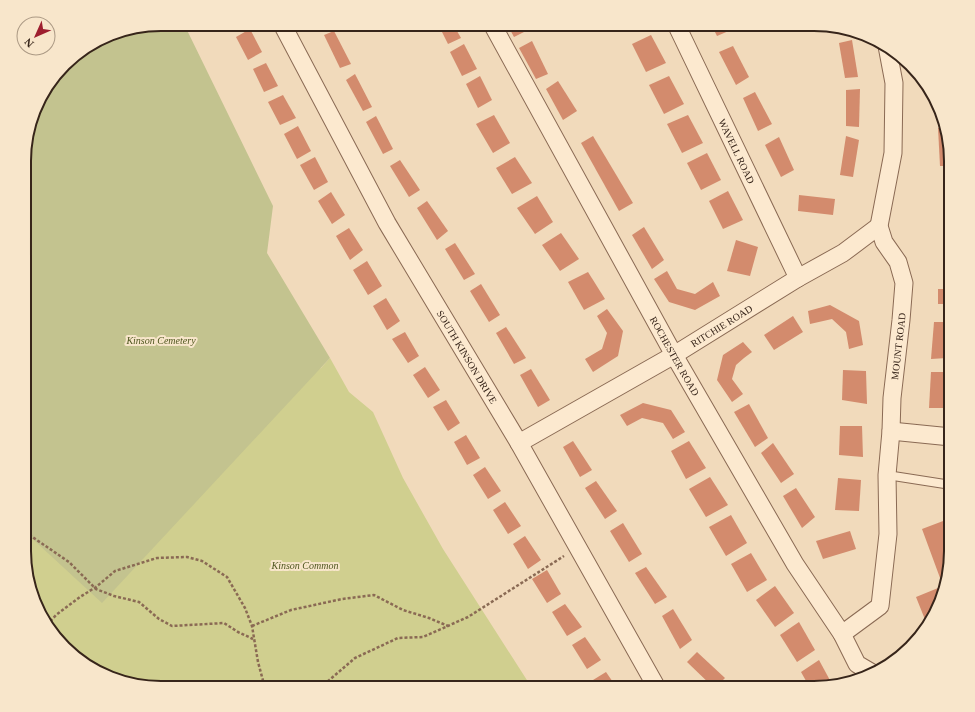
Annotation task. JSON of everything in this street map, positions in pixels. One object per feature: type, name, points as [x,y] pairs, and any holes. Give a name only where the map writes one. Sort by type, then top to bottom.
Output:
[{"type":"street","name":"SOUTH KINSON DRIVE","points":[[286,31],[387,223],[519,444],[653,681]]},
{"type":"street","name":"ROCHESTER ROAD","points":[[496,31],[674,355],[795,564],[842,634],[857,664],[867,670]]},
{"type":"street","name":"WAVELL ROAD","points":[[679,31],[798,278]]},
{"type":"street","points":[[879,226],[893,153],[894,83],[889,55]]},
{"type":"street","name":"RITCHIE ROAD","points":[[519,444],[674,355],[798,278],[843,252],[879,226]]},
{"type":"street","name":"MOUNT ROAD","points":[[842,634],[880,606],[888,534],[887,475],[892,398],[904,283],[898,262],[884,242],[879,226]]},
{"type":"street","points":[[891,431],[944,436]]},
{"type":"lane","points":[[887,475],[944,483]]},
{"type":"path","points":[[31,536],[68,562],[95,588],[114,596],[139,602],[159,619],[172,626],[224,622],[238,632],[254,639]]},
{"type":"path","points":[[328,681],[355,658],[398,638],[423,637],[468,617],[578,547]]},
{"type":"path","points":[[51,620],[56,615],[95,588],[115,571],[157,558],[187,557],[202,561],[227,577],[245,608],[252,626],[262,681]]},
{"type":"path","points":[[252,626],[291,610],[342,599],[374,596],[403,610],[448,626]]},
{"type":"green space","name":"Kinson Cemetery","points":[[187,31],[273,206],[267,253],[330,358],[102,603],[31,538],[31,161],[33,136],[41,111],[48,96],[63,75],[75,63],[96,48],[119,38],[136,33]]},
{"type":"green space","name":"Kinson Common","points":[[330,358],[349,392],[373,412],[403,478],[443,549],[528,681],[152,681],[136,679],[104,668],[82,654],[69,643],[48,616],[35,585],[33,576],[31,560],[31,506],[321,368]]},
{"type":"building","points":[[246,31],[251,31],[262,52],[248,60],[236,37]]},
{"type":"building","points":[[334,31],[351,64],[340,68],[324,35]]},
{"type":"building","points":[[442,31],[457,31],[461,38],[448,44]]},
{"type":"building","points":[[511,31],[526,31],[514,37]]},
{"type":"building","points":[[714,31],[729,31],[717,36]]},
{"type":"building","points":[[651,35],[666,63],[646,72],[632,44]]},
{"type":"building","points":[[852,40],[858,77],[845,78],[839,43]]},
{"type":"building","points":[[532,41],[548,74],[536,79],[519,48]]},
{"type":"building","points":[[464,44],[477,69],[462,76],[450,52]]},
{"type":"building","points":[[733,46],[749,77],[736,85],[719,52]]},
{"type":"building","points":[[266,63],[278,86],[264,92],[253,69]]},
{"type":"building","points":[[355,74],[372,107],[363,111],[346,80]]},
{"type":"building","points":[[480,76],[492,100],[478,108],[466,84]]},
{"type":"building","points":[[669,76],[684,104],[664,114],[649,85]]},
{"type":"building","points":[[558,81],[577,111],[563,120],[546,89]]},
{"type":"building","points":[[860,89],[859,127],[846,126],[846,90]]},
{"type":"building","points":[[755,92],[772,124],[758,131],[743,98]]},
{"type":"building","points":[[283,95],[296,118],[280,125],[268,102]]},
{"type":"building","points":[[494,115],[510,143],[493,153],[476,124]]},
{"type":"building","points":[[688,115],[703,143],[682,153],[667,124]]},
{"type":"building","points":[[376,116],[393,149],[383,154],[366,122]]},
{"type":"building","points":[[298,126],[311,151],[297,159],[284,134]]},
{"type":"building","points":[[938,128],[940,128],[944,152],[944,166],[940,166]]},
{"type":"building","points":[[593,136],[633,203],[619,211],[581,143]]},
{"type":"building","points":[[846,136],[859,140],[853,177],[840,175]]},
{"type":"building","points":[[779,137],[794,170],[781,177],[765,145]]},
{"type":"building","points":[[707,153],[721,180],[701,190],[687,163]]},
{"type":"building","points":[[315,157],[328,182],[314,190],[300,165]]},
{"type":"building","points":[[515,157],[532,183],[512,194],[496,168]]},
{"type":"building","points":[[400,160],[420,190],[409,197],[390,166]]},
{"type":"building","points":[[728,191],[743,220],[723,229],[709,201]]},
{"type":"building","points":[[331,192],[345,215],[332,224],[318,201]]},
{"type":"building","points":[[799,195],[835,199],[833,215],[798,211]]},
{"type":"building","points":[[537,196],[553,222],[535,234],[517,208]]},
{"type":"building","points":[[427,201],[448,231],[437,240],[417,208]]},
{"type":"building","points":[[644,227],[664,260],[652,269],[632,235]]},
{"type":"building","points":[[349,228],[363,250],[350,260],[336,236]]},
{"type":"building","points":[[561,233],[579,259],[560,271],[542,245]]},
{"type":"building","points":[[736,240],[758,247],[750,276],[727,271]]},
{"type":"building","points":[[455,243],[475,274],[464,280],[445,249]]},
{"type":"building","points":[[367,261],[382,286],[368,295],[353,270]]},
{"type":"building","points":[[667,271],[677,289],[695,294],[713,282],[720,296],[695,310],[669,302],[654,279]]},
{"type":"building","points":[[588,272],[605,299],[584,310],[568,282]]},
{"type":"building","points":[[481,284],[500,315],[489,322],[470,291]]},
{"type":"building","points":[[938,289],[944,289],[944,304],[938,304]]},
{"type":"building","points":[[386,298],[400,321],[387,330],[373,306]]},
{"type":"building","points":[[830,305],[859,321],[863,345],[849,349],[846,332],[832,319],[810,324],[808,311]]},
{"type":"building","points":[[607,309],[623,331],[618,356],[593,372],[585,359],[602,349],[607,333],[597,316]]},
{"type":"building","points":[[793,316],[803,332],[774,350],[764,335]]},
{"type":"building","points":[[934,322],[944,322],[944,358],[931,359]]},
{"type":"building","points":[[506,327],[526,358],[514,364],[496,333]]},
{"type":"building","points":[[405,332],[419,356],[408,363],[392,339]]},
{"type":"building","points":[[743,342],[752,352],[736,365],[732,379],[743,394],[732,402],[717,380],[723,355]]},
{"type":"building","points":[[425,367],[440,390],[428,398],[413,375]]},
{"type":"building","points":[[531,369],[550,400],[538,407],[520,375]]},
{"type":"building","points":[[843,370],[866,371],[867,404],[842,400]]},
{"type":"building","points":[[931,372],[944,372],[944,408],[929,408]]},
{"type":"building","points":[[446,400],[460,423],[448,431],[433,407]]},
{"type":"building","points":[[643,403],[671,410],[685,432],[673,439],[663,423],[642,418],[627,426],[620,415]]},
{"type":"building","points":[[749,404],[768,438],[755,447],[734,412]]},
{"type":"building","points":[[840,426],[862,426],[863,457],[839,455]]},
{"type":"building","points":[[466,435],[480,458],[467,465],[454,442]]},
{"type":"building","points":[[573,441],[592,470],[580,477],[563,447]]},
{"type":"building","points":[[689,441],[706,468],[686,479],[671,451]]},
{"type":"building","points":[[773,443],[794,474],[781,483],[761,453]]},
{"type":"building","points":[[485,467],[501,491],[488,499],[473,475]]},
{"type":"building","points":[[710,477],[728,505],[706,517],[689,489]]},
{"type":"building","points":[[838,478],[861,480],[859,511],[835,510]]},
{"type":"building","points":[[596,481],[617,511],[605,519],[585,488]]},
{"type":"building","points":[[796,488],[815,517],[802,528],[783,496]]},
{"type":"building","points":[[505,502],[521,526],[508,534],[493,510]]},
{"type":"building","points":[[731,515],[747,543],[726,556],[709,527]]},
{"type":"building","points":[[944,521],[944,560],[941,580],[922,529]]},
{"type":"building","points":[[623,523],[642,554],[629,562],[610,531]]},
{"type":"building","points":[[850,531],[856,549],[823,559],[816,541]]},
{"type":"building","points":[[525,536],[541,560],[528,569],[513,544]]},
{"type":"building","points":[[751,553],[767,580],[747,592],[731,564]]},
{"type":"building","points":[[646,567],[667,597],[655,604],[635,573]]},
{"type":"building","points":[[547,570],[561,594],[547,603],[532,579]]},
{"type":"building","points":[[775,586],[794,613],[775,627],[756,600]]},
{"type":"building","points":[[939,588],[925,619],[916,597]]},
{"type":"building","points":[[565,604],[582,627],[567,636],[552,612]]},
{"type":"building","points":[[673,609],[692,640],[680,649],[662,616]]},
{"type":"building","points":[[799,622],[815,650],[797,662],[780,635]]},
{"type":"building","points":[[585,637],[601,660],[587,669],[572,645]]},
{"type":"building","points":[[697,652],[725,678],[722,681],[707,681],[687,662]]},
{"type":"building","points":[[819,660],[830,680],[806,681],[801,672]]},
{"type":"building","points":[[606,672],[612,681],[594,681]]}]
